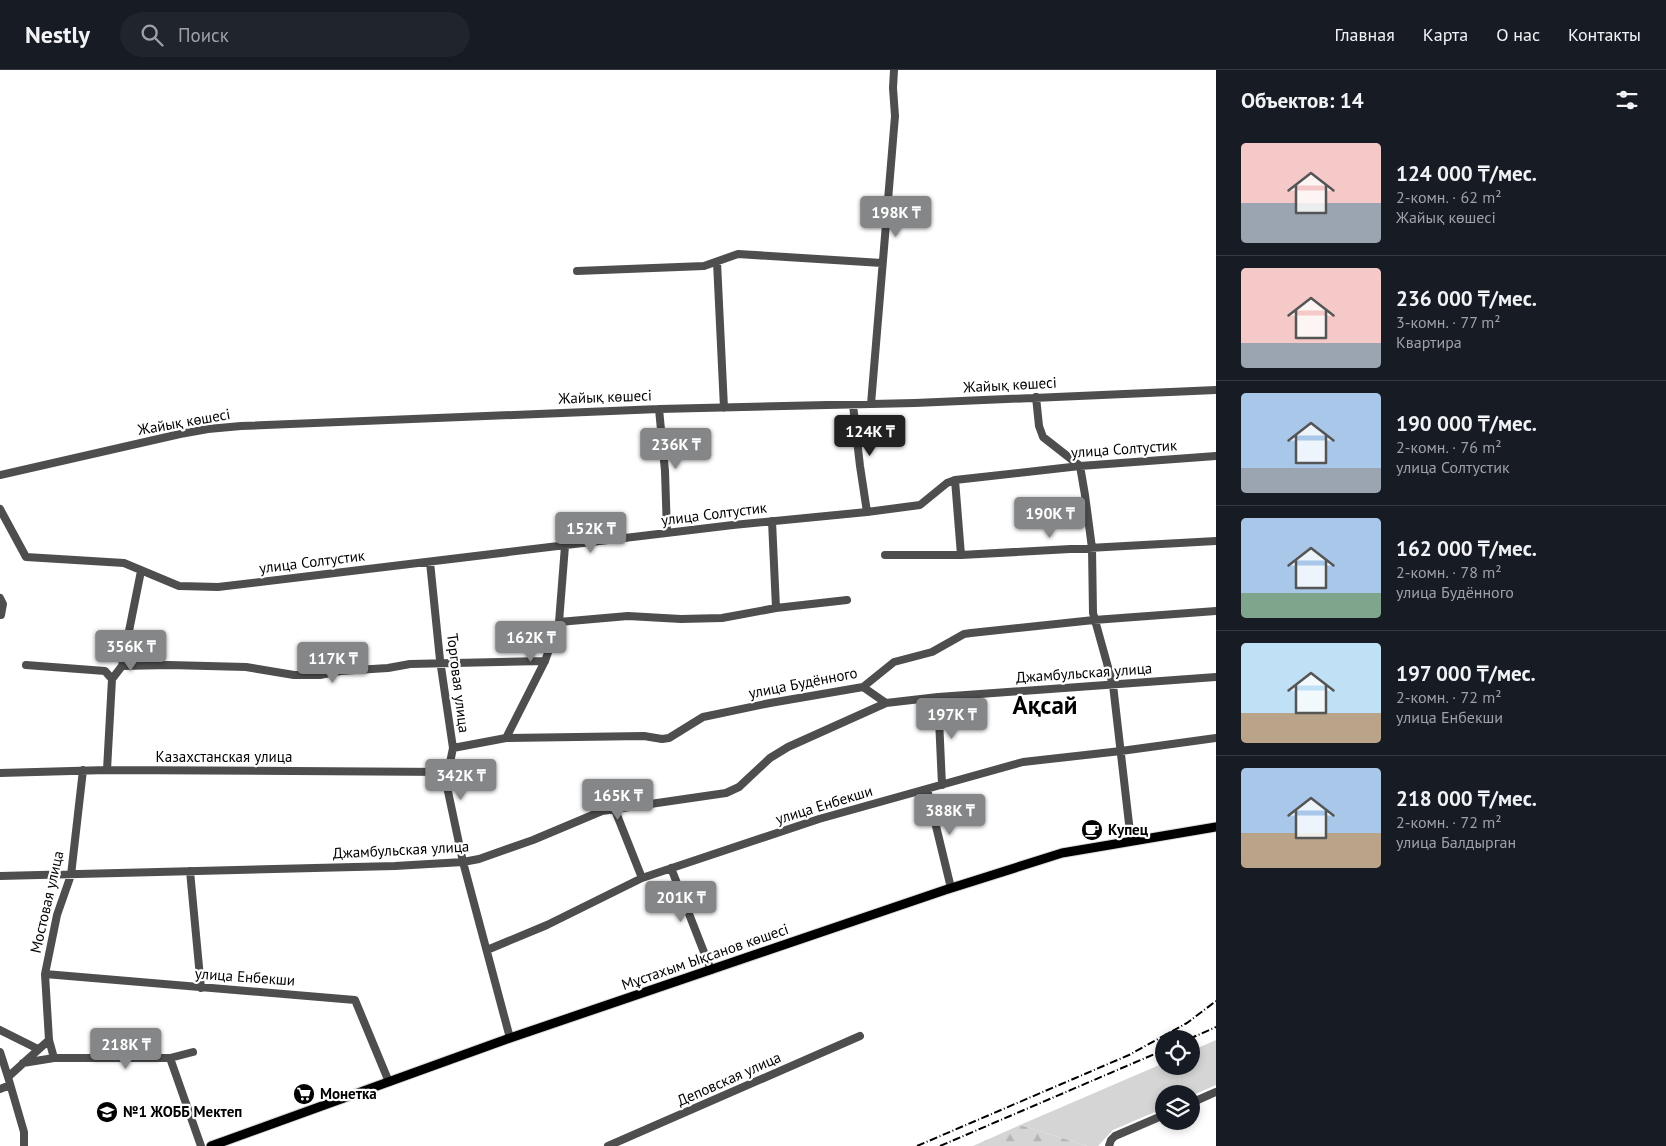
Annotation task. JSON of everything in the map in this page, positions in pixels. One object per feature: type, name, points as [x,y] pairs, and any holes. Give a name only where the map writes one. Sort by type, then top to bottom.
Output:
[{"type":"main road","name":"Мұстахым Ықсанов көшесі","points":[[211,1146],[231,1143],[510,1038],[952,888],[1062,853],[1216,827]]},
{"type":"street","points":[[872,404],[895,116],[894,70]]},
{"type":"street","points":[[577,271],[704,266],[738,254],[882,263]]},
{"type":"street","points":[[717,262],[724,408]]},
{"type":"street","name":"Жайық көшесі","points":[[0,475],[208,429],[241,426],[659,409],[872,404],[1216,390]]},
{"type":"street","points":[[1036,397],[1039,426],[1043,437],[1080,466],[1092,548],[1094,620],[1112,685],[1131,841]]},
{"type":"street","points":[[853,404],[867,512]]},
{"type":"street","points":[[659,409],[665,471],[667,533]]},
{"type":"street","name":"улица Солтустик","points":[[0,509],[26,556],[124,563],[179,586],[218,587],[667,533],[920,505],[947,483],[955,480],[1080,466],[1216,456]]},
{"type":"street","points":[[955,480],[961,555]]},
{"type":"street","points":[[772,521],[776,608]]},
{"type":"street","points":[[885,555],[961,555],[1216,541]]},
{"type":"street","points":[[506,738],[545,661],[558,622],[565,546]]},
{"type":"street","name":"Торговая улица","points":[[430,562],[453,748],[446,782],[463,862],[510,1038]]},
{"type":"street","points":[[106,770],[112,679],[122,666],[141,571]]},
{"type":"street","points":[[0,598],[3,604],[0,615]]},
{"type":"street","points":[[558,622],[628,616],[681,619],[722,618],[776,608],[847,600]]},
{"type":"street","name":"улица Будённого","points":[[453,748],[506,738],[644,736],[662,739],[669,738],[703,717],[863,687],[894,662],[932,652],[964,634],[1094,620],[1216,611]]},
{"type":"street","points":[[122,666],[169,664],[246,667],[294,675],[320,675],[340,671],[388,668],[410,664],[545,661]]},
{"type":"street","points":[[26,665],[105,671],[112,679]]},
{"type":"street","name":"Джамбульская улица","points":[[0,876],[395,866],[463,862],[479,859],[533,840],[602,811],[726,793],[739,787],[770,758],[788,747],[886,703],[938,697],[1216,677]]},
{"type":"street","points":[[863,687],[886,703]]},
{"type":"street","points":[[938,697],[942,785]]},
{"type":"street","name":"улица Енбекши","points":[[487,950],[547,925],[642,878],[819,819],[1023,762],[1216,738]]},
{"type":"street","name":"Казахстанская улица","points":[[0,773],[83,770],[449,772]]},
{"type":"street","name":"Мостовая улица","points":[[54,1058],[49,1040],[45,974],[57,915],[70,875],[83,770]]},
{"type":"street","points":[[926,789],[952,888]]},
{"type":"street","points":[[615,810],[642,878]]},
{"type":"street","points":[[671,868],[711,970]]},
{"type":"street","points":[[190,871],[201,988]]},
{"type":"street","name":"улица Енбекши","points":[[45,974],[355,1000],[389,1082]]},
{"type":"street","points":[[0,1030],[38,1050]]},
{"type":"street","name":"Деповская улица","points":[[608,1146],[860,1036]]},
{"type":"street","points":[[8,1077],[49,1040]]},
{"type":"street","points":[[0,1052],[24,1132],[24,1146]]},
{"type":"street","points":[[23,1063],[54,1058],[170,1058],[194,1052]]},
{"type":"street","points":[[170,1058],[201,1146]]},
{"type":"street","points":[[0,1089],[10,1085]]},
{"type":"street","points":[[1200,1099],[1216,1092]]},
{"type":"street","points":[[1109,1146],[1111,1140],[1116,1136],[1155,1119]]},
{"type":"green space","points":[[1216,1040],[1216,1085],[1200,1092],[1200,1085],[1155,1085],[1155,1112],[1113,1130],[1098,1146],[1088,1146],[1020,1125],[1155,1067],[1155,1075],[1200,1075],[1200,1047]]},
{"type":"green space","points":[[1020,1125],[1088,1146],[973,1146]]},
{"type":"railway","points":[[917,1146],[1129,1055],[1187,1023],[1216,1001]]},
{"type":"railway","points":[[1200,1034],[1216,1027]]},
{"type":"railway","points":[[940,1146],[1155,1054]]},
{"type":"place","name":"Купец","points":[[1092,830]]},
{"type":"place","name":"Монетка","points":[[304,1094]]},
{"type":"place","name":"№1 ЖОББ Мектеп","points":[[107,1112]]},
{"type":"district","name":"Ақсай","points":[[1045,705]]}]
